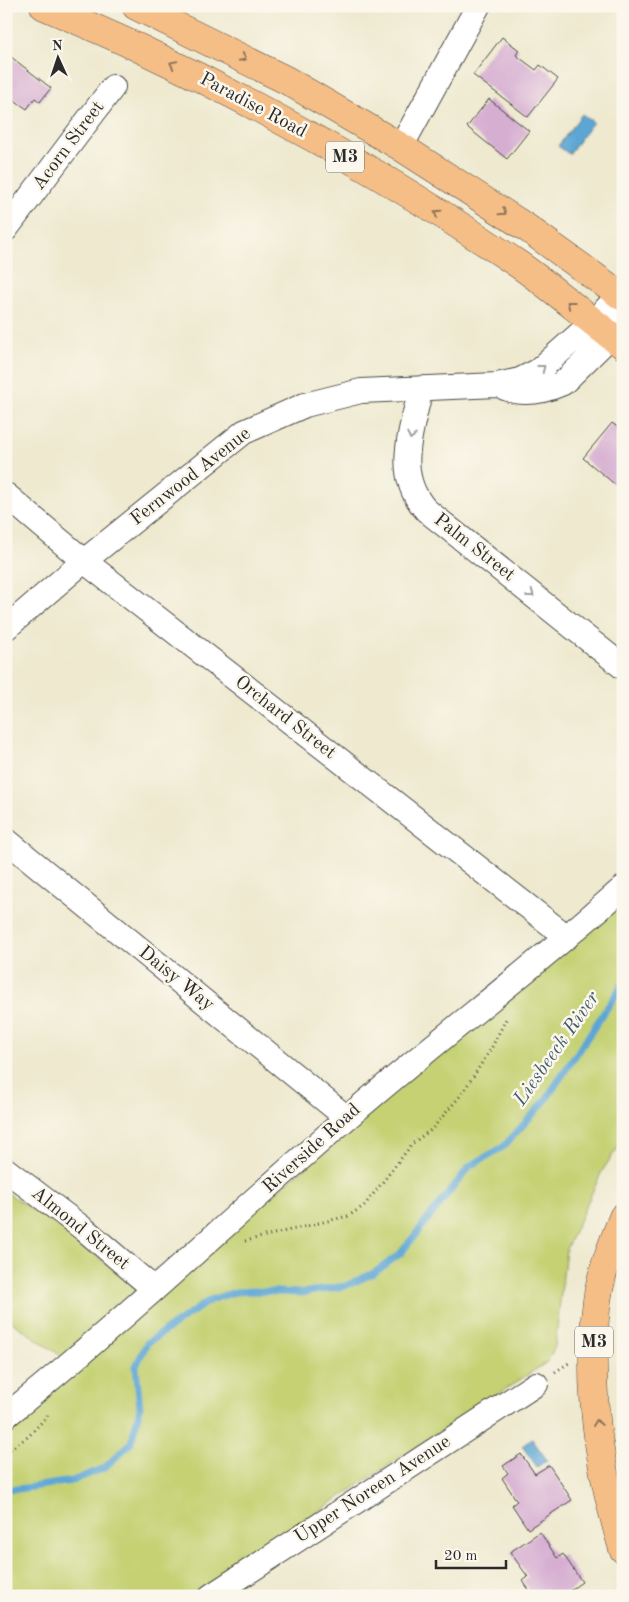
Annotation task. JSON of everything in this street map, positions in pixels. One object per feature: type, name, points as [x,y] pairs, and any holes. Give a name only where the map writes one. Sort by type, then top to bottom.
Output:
[{"type":"highway","name":"Paradise Road","points":[[44,6],[139,48],[276,117],[389,182],[519,265],[612,332]]},
{"type":"highway","name":"Paradise Road","points":[[136,6],[286,80],[401,147],[527,228],[622,296]]},
{"type":"highway","name":"M3","points":[[623,1218],[607,1258],[598,1300],[594,1338],[595,1401],[603,1471],[623,1549]]},
{"type":"street","points":[[401,147],[478,6]]},
{"type":"street","name":"Acorn Street","points":[[6,229],[113,87]]},
{"type":"street","name":"Fernwood Avenue","points":[[6,628],[244,432],[305,405],[361,391],[497,384],[514,392],[524,392],[554,387],[563,383],[612,332],[622,296]]},
{"type":"street","name":"Palm Street","points":[[421,388],[406,459],[407,474],[418,502],[623,667]]},
{"type":"street","name":"Orchard Street","points":[[6,495],[84,562],[566,937]]},
{"type":"street","name":"Daisy Way","points":[[6,840],[346,1118]]},
{"type":"street","name":"Riverside Road","points":[[6,1416],[154,1289],[346,1118],[623,888]]},
{"type":"street","name":"Almond Street","points":[[6,1170],[85,1230],[154,1289]]},
{"type":"street","name":"Upper Noreen Avenue","points":[[211,1596],[536,1384]]},
{"type":"path","points":[[241,1244],[248,1240],[348,1216],[364,1206],[413,1143],[432,1129],[461,1095],[491,1049],[511,1011]]},
{"type":"path","points":[[6,1452],[29,1436],[49,1414]]},
{"type":"green space","points":[[623,895],[623,1140],[602,1171],[566,1249],[555,1346],[547,1362],[302,1522],[194,1596],[6,1596],[6,1421]]},
{"type":"green space","points":[[6,1192],[80,1242],[137,1289],[64,1358],[6,1318]]},
{"type":"water","points":[[582,114],[593,122],[569,154],[558,146]]},
{"type":"water","points":[[532,1439],[547,1460],[537,1467],[522,1446]]},
{"type":"building","points":[[502,37],[519,50],[516,55],[536,70],[540,65],[558,79],[528,117],[473,75]]},
{"type":"building","points":[[6,53],[51,88],[40,102],[35,98],[27,109],[10,97],[8,100],[6,99]]},
{"type":"building","points":[[489,99],[529,131],[507,159],[467,127]]},
{"type":"building","points":[[612,423],[623,431],[623,491],[583,458]]},
{"type":"building","points":[[521,1454],[535,1474],[549,1465],[572,1500],[528,1529],[512,1505],[517,1501],[502,1478],[508,1473],[503,1466]]},
{"type":"building","points":[[540,1532],[557,1558],[563,1554],[582,1582],[562,1596],[539,1596],[537,1593],[533,1596],[523,1581],[528,1577],[510,1552]]},
{"type":"waterway","name":"Liesbeeck River","points":[[6,1489],[72,1481],[104,1468],[131,1443],[140,1408],[136,1366],[147,1343],[210,1300],[235,1292],[302,1293],[345,1286],[374,1273],[400,1254],[470,1166],[503,1147],[545,1101],[623,984]]}]
